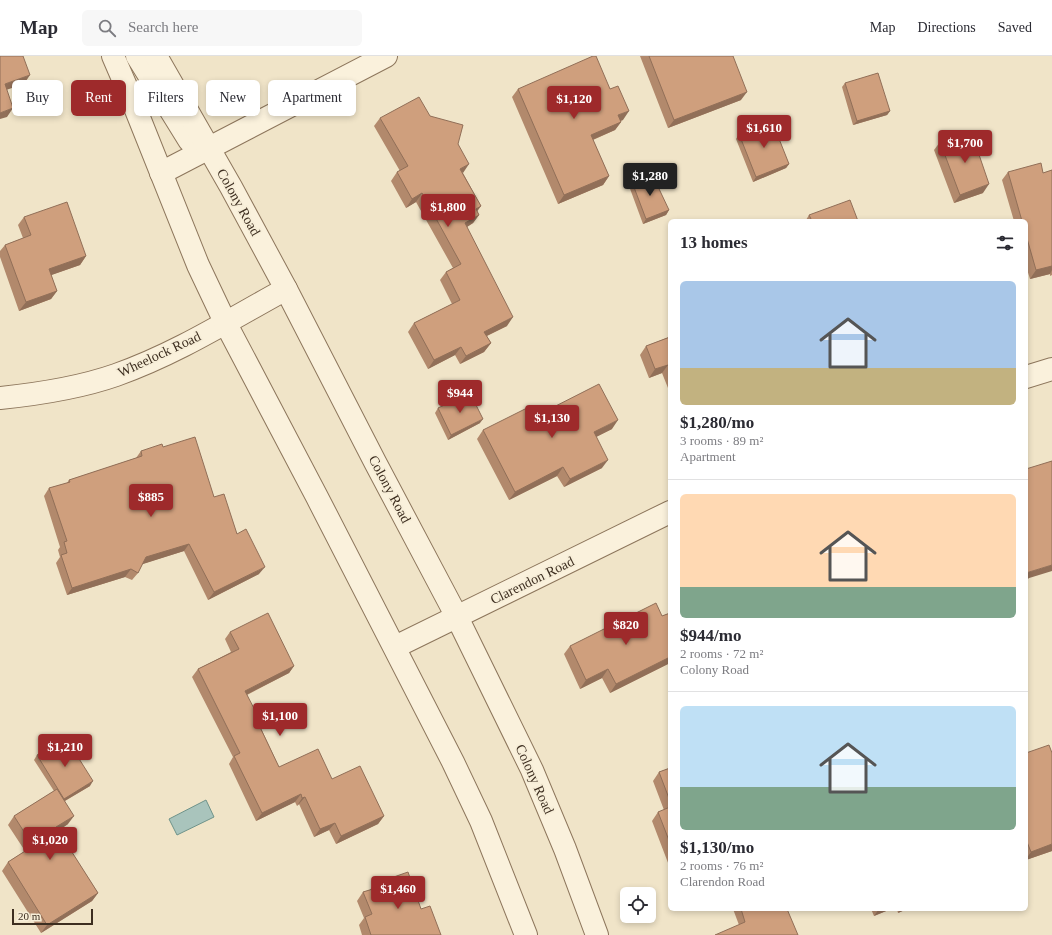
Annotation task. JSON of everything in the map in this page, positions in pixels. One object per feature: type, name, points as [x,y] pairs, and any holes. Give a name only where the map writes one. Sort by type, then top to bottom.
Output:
[{"type":"street","points":[[113,56],[198,265],[225,322],[395,647],[453,762],[478,815],[526,935]]},
{"type":"street","points":[[137,56],[189,140],[198,149],[209,148]]},
{"type":"street","name":"Colony Road","points":[[156,56],[209,148],[286,289],[457,617],[532,770],[565,849],[597,935]]},
{"type":"street","points":[[161,173],[386,56]]},
{"type":"street","name":"Wheelock Road","points":[[0,398],[49,392],[115,375],[176,349],[286,289]]},
{"type":"street","points":[[1028,376],[1052,369]]},
{"type":"street","name":"Clarendon Road","points":[[395,647],[668,513]]},
{"type":"water","points":[[206,800],[214,817],[177,835],[169,819]]},
{"type":"building","points":[[0,56],[23,56],[30,75],[12,80],[12,81],[5,84],[12,108],[0,113]]},
{"type":"building","points":[[596,56],[610,89],[618,86],[629,111],[618,115],[621,122],[591,135],[609,176],[564,195],[518,89]]},
{"type":"building","points":[[649,56],[733,56],[747,92],[674,120]]},
{"type":"building","points":[[878,73],[890,111],[857,121],[845,83]]},
{"type":"building","points":[[419,97],[430,116],[463,125],[458,144],[469,164],[460,169],[481,206],[476,209],[479,215],[465,223],[513,317],[484,332],[491,343],[466,356],[461,347],[434,360],[414,323],[460,300],[446,272],[461,264],[422,193],[412,199],[397,172],[408,166],[380,118]]},
{"type":"building","points":[[772,121],[789,164],[756,177],[739,134]]},
{"type":"building","points":[[964,133],[967,142],[974,140],[989,184],[960,195],[940,142]]},
{"type":"building","points":[[1041,163],[1043,173],[1052,170],[1052,266],[1036,270],[1028,242],[1028,219],[1021,219],[1008,172]]},
{"type":"building","points":[[652,174],[669,210],[646,219],[632,182]]},
{"type":"building","points":[[850,200],[857,219],[811,219],[809,215]]},
{"type":"building","points":[[67,202],[86,256],[49,269],[57,291],[26,302],[5,245],[31,235],[24,217]]},
{"type":"building","points":[[668,338],[668,365],[655,369],[646,346]]},
{"type":"building","points":[[599,384],[618,420],[594,432],[608,460],[570,479],[563,467],[515,492],[483,430],[531,406],[536,416]]},
{"type":"building","points":[[470,393],[483,419],[451,435],[438,408]]},
{"type":"building","points":[[195,437],[214,497],[224,494],[237,534],[246,529],[265,567],[214,592],[189,544],[146,557],[138,573],[131,569],[72,588],[61,555],[67,553],[64,542],[67,541],[49,488],[142,456],[141,451],[162,444],[163,447]]},
{"type":"building","points":[[1052,461],[1052,565],[1028,572],[1028,468]]},
{"type":"building","points":[[656,603],[662,616],[668,614],[668,658],[616,684],[608,669],[586,680],[570,646]]},
{"type":"building","points":[[268,613],[294,666],[245,691],[261,722],[258,723],[279,767],[318,749],[332,779],[360,766],[384,816],[341,836],[335,823],[320,829],[305,797],[302,798],[301,794],[262,813],[234,756],[240,753],[198,669],[239,649],[230,632]]},
{"type":"building","points":[[66,738],[93,781],[64,799],[37,755]]},
{"type":"building","points":[[1049,745],[1052,753],[1052,844],[1031,852],[1028,844],[1028,752]]},
{"type":"building","points":[[668,769],[668,796],[659,772]]},
{"type":"building","points":[[57,789],[74,816],[56,827],[98,893],[47,925],[8,862],[33,846],[14,816]]},
{"type":"building","points":[[668,808],[668,838],[658,812]]},
{"type":"building","points":[[408,872],[421,909],[430,906],[441,935],[371,935],[365,917],[372,914],[363,892],[376,888],[374,884]]},
{"type":"building","points":[[742,911],[788,911],[798,935],[715,935],[745,922]]}]
